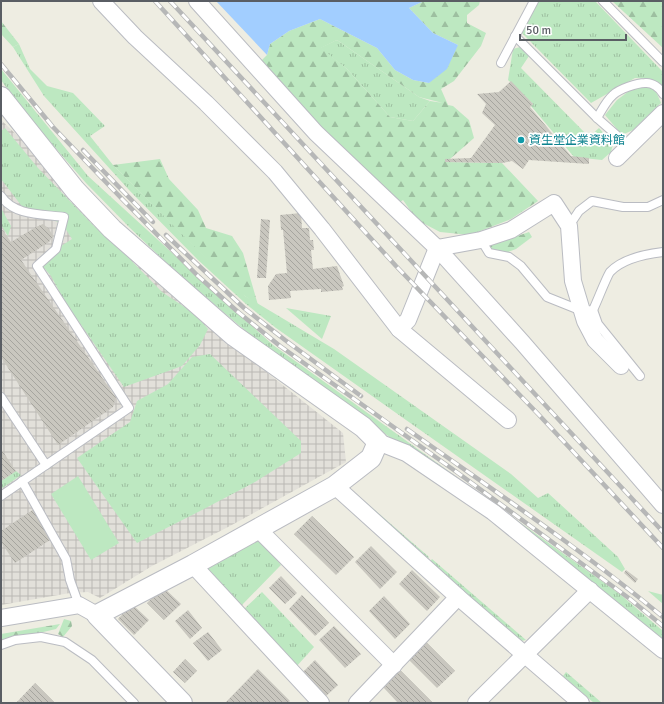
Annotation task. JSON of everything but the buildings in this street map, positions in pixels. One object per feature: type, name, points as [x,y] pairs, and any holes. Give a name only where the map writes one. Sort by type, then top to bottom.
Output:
[{"type":"street","points":[[101,1],[135,37],[206,103],[275,172],[322,229],[399,328],[508,420]]},
{"type":"street","points":[[197,1],[316,133],[437,248],[522,342],[663,505]]},
{"type":"street","points":[[6,107],[75,190],[112,229],[232,335],[362,427],[378,442],[406,453],[492,512],[663,650]]},
{"type":"street","points":[[617,158],[663,112]]},
{"type":"street","points":[[437,248],[481,240],[511,230],[554,203],[569,226],[573,281],[588,311],[585,321],[595,340],[621,366]]},
{"type":"street","points":[[399,328],[408,320],[437,248]]},
{"type":"street","points":[[97,615],[193,565],[335,486],[371,458],[378,442]]},
{"type":"street","points":[[335,486],[581,703]]},
{"type":"street","points":[[258,529],[394,665]]},
{"type":"street","points":[[193,565],[321,703]]},
{"type":"street","points":[[476,703],[590,590]]},
{"type":"street","points":[[357,703],[458,596]]},
{"type":"street","points":[[1,618],[79,605],[97,615],[182,703]]},
{"type":"lane","points":[[501,63],[534,1]]},
{"type":"lane","points":[[603,1],[663,62]]},
{"type":"lane","points":[[515,36],[597,118],[629,146]]},
{"type":"lane","points":[[597,118],[613,94],[624,88],[646,82],[660,88],[663,94]]},
{"type":"lane","points":[[1,196],[5,202],[20,212],[64,217],[56,249],[37,266],[128,408],[1,496]]},
{"type":"lane","points":[[569,226],[579,211],[592,201],[623,207],[648,207],[663,200]]},
{"type":"lane","points":[[481,240],[489,253],[509,257],[521,266],[548,297],[588,311],[640,376]]},
{"type":"lane","points":[[588,311],[610,273],[623,263],[635,258],[663,252]]},
{"type":"lane","points":[[1,397],[46,465]]},
{"type":"lane","points":[[22,481],[66,559],[70,580],[79,605]]},
{"type":"lane","points":[[1,645],[15,640],[41,637],[65,642],[92,660],[134,703]]},
{"type":"shaded area","points":[[1,120],[270,375],[343,433],[346,462],[230,526],[152,566],[100,598],[88,592],[70,593],[1,605]]},
{"type":"green space","points":[[424,1],[480,1],[479,5],[467,15],[467,23],[486,33],[481,46],[454,81],[441,89],[448,105],[453,106],[469,120],[474,138],[445,162],[502,163],[538,201],[511,219],[470,235],[440,232],[417,220],[403,200],[396,205],[259,63],[267,55],[270,44],[289,31],[320,19],[377,48],[395,70],[413,80],[429,83],[458,45],[433,33],[409,8]],"holes":[[[337,40],[419,97],[443,103],[430,101],[413,121],[390,117],[347,69],[321,48]]]},
{"type":"green space","points":[[534,1],[595,1],[663,72],[663,92],[652,79],[635,78],[591,103],[520,31]]},
{"type":"green space","points":[[612,1],[663,1],[663,48]]},
{"type":"green space","points":[[1,21],[19,44],[13,47],[1,34]]},
{"type":"green space","points":[[337,40],[419,97],[430,101],[413,121],[390,117],[347,69],[320,48]]},
{"type":"green space","points":[[19,44],[30,69],[47,86],[73,93],[105,126],[90,136],[113,165],[245,296],[334,349],[511,474],[538,498],[548,493],[618,557],[625,569],[622,572],[276,328],[246,304],[198,260],[129,190],[44,96],[13,47]]},
{"type":"green space","points":[[520,47],[529,56],[521,68],[589,137],[599,128],[613,144],[611,152],[602,160],[574,157],[531,106],[533,104],[508,80],[513,49]]},
{"type":"green space","points":[[1,69],[88,176],[273,345],[621,595],[663,631],[663,646],[337,397],[273,354],[176,272],[86,183],[22,110],[1,80]]},
{"type":"green space","points":[[649,85],[655,89],[661,103],[633,130],[622,135],[605,115],[617,100],[633,88]]},
{"type":"green space","points":[[5,128],[38,168],[93,225],[116,245],[162,292],[195,314],[208,329],[200,345],[182,366],[124,387],[64,300],[51,276],[38,261],[72,239],[62,223],[27,213],[1,179],[1,131]]},
{"type":"green space","points":[[160,159],[169,179],[198,210],[206,228],[232,236],[243,253],[258,305],[242,294],[113,165]]},
{"type":"green space","points":[[1,208],[11,226],[8,236],[1,225]]},
{"type":"green space","points":[[529,232],[532,237],[516,249],[503,254],[485,247]]},
{"type":"green space","points":[[286,308],[331,316],[322,339]]},
{"type":"green space","points":[[210,354],[301,441],[301,453],[255,482],[137,543],[77,458],[130,422],[137,401],[168,384],[192,357]]},
{"type":"green space","points":[[16,471],[21,475],[1,489],[1,481]]},
{"type":"green space","points":[[78,476],[119,543],[91,560],[51,494]]},
{"type":"green space","points":[[346,485],[429,557],[426,561]]},
{"type":"green space","points":[[258,537],[281,565],[240,607],[202,566]]},
{"type":"green space","points":[[432,559],[526,640],[521,641],[429,563]]},
{"type":"green space","points":[[648,591],[663,595],[663,604]]},
{"type":"green space","points":[[262,592],[314,647],[296,667],[242,611]]},
{"type":"green space","points":[[64,619],[71,621],[72,626],[63,637],[58,634]]},
{"type":"green space","points":[[60,624],[56,629],[1,642],[1,634]]},
{"type":"green space","points":[[566,672],[602,703],[594,703],[563,676]]},
{"type":"water","points":[[216,1],[424,1],[409,8],[433,33],[458,45],[447,69],[429,83],[413,80],[395,70],[377,48],[320,19],[289,31],[270,44],[267,55]]},
{"type":"railway","points":[[155,1],[396,266],[539,415],[663,548]]},
{"type":"railway","points":[[170,1],[663,532]]},
{"type":"railway","points":[[1,64],[53,127],[198,276],[238,312],[280,346],[458,473],[630,599],[663,626]]},
{"type":"railway","points":[[83,150],[153,222]]},
{"type":"railway","points":[[166,235],[244,308],[361,396]]},
{"type":"railway","points":[[407,429],[569,544],[663,617]]},
{"type":"place","name":"資生堂企業資料館","points":[[521,140]]}]
